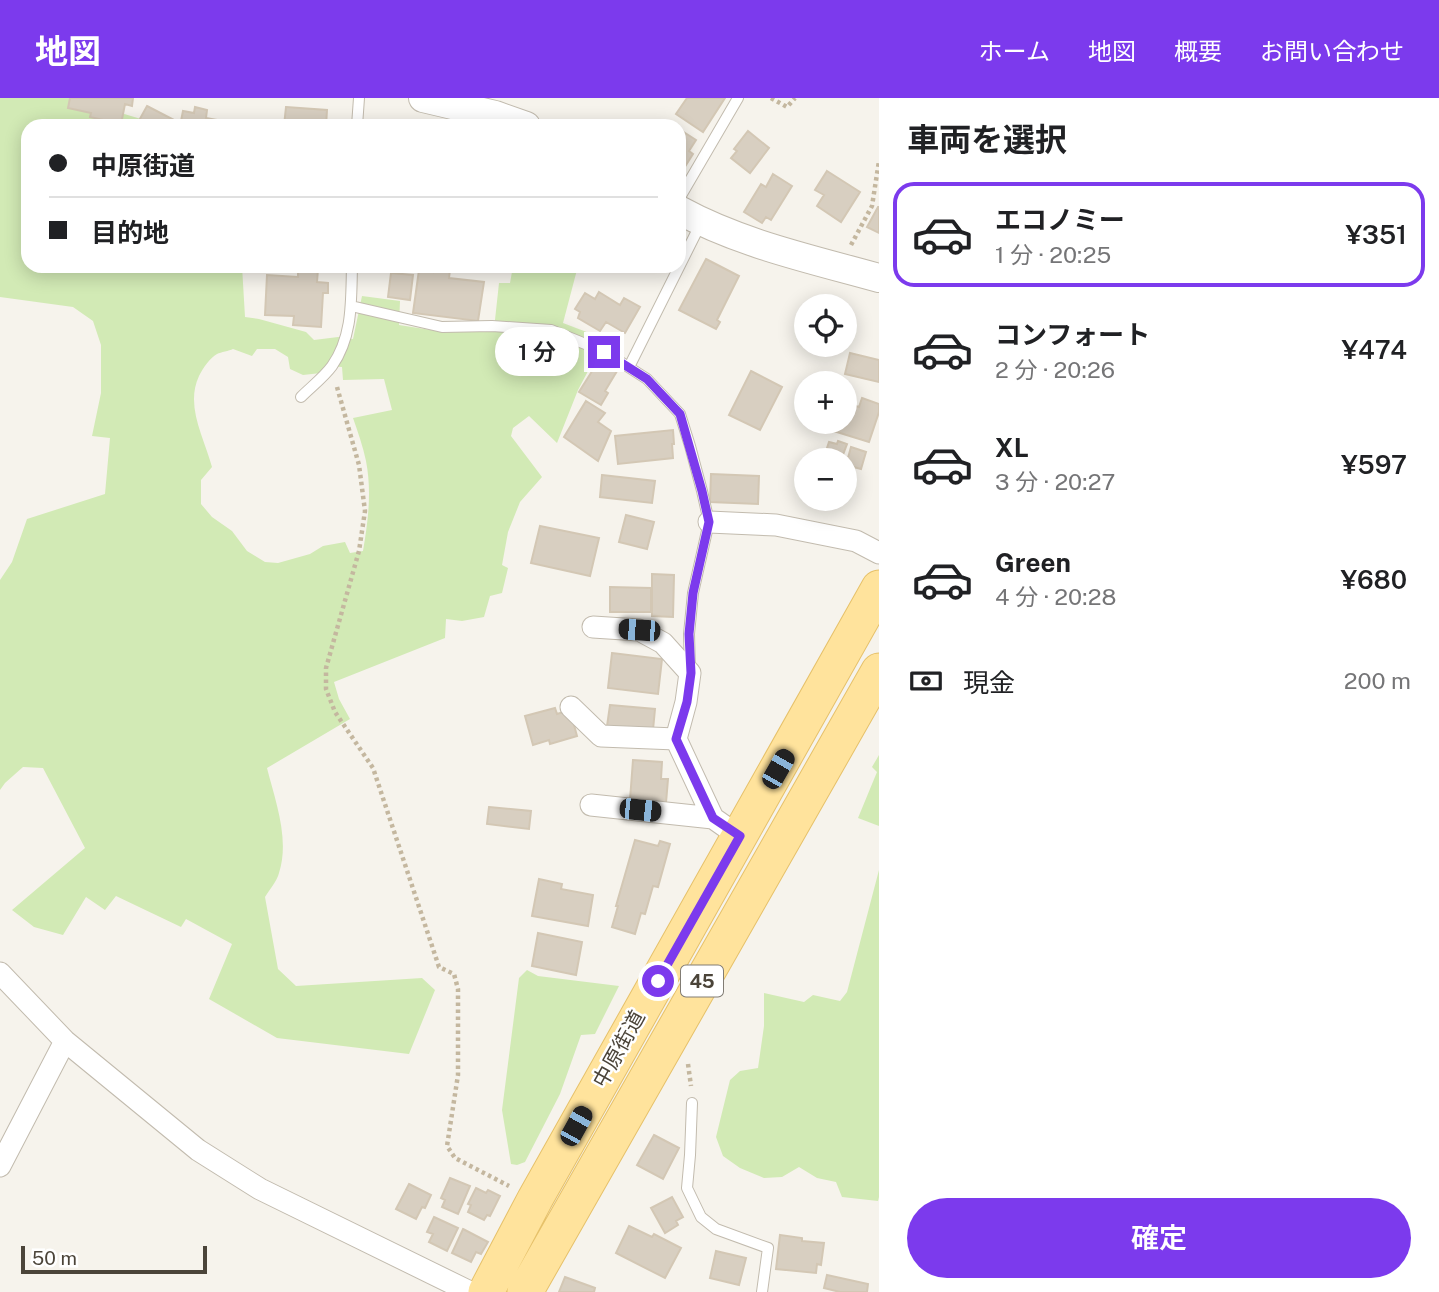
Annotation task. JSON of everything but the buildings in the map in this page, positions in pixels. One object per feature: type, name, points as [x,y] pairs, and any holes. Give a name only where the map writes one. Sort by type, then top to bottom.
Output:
[{"type":"main road","name":"中原街道","points":[[486,1292],[726,827],[879,589]]},
{"type":"main road","name":"中原街道","points":[[525,1292],[879,671]]},
{"type":"street","points":[[423,98],[506,119]]},
{"type":"street","points":[[690,216],[789,254],[879,278]]},
{"type":"street","points":[[709,522],[776,525],[856,541],[879,553]]},
{"type":"street","points":[[593,627],[639,630],[663,643],[691,673],[687,702],[676,739],[726,827]]},
{"type":"street","points":[[571,707],[601,736],[676,739]]},
{"type":"street","points":[[591,805],[726,827]]},
{"type":"street","points":[[0,973],[65,1041],[198,1150],[260,1189],[470,1292]]},
{"type":"street","points":[[0,1166],[65,1041]]},
{"type":"lane","points":[[358,119],[359,98]]},
{"type":"lane","points":[[686,187],[738,98]]},
{"type":"lane","points":[[301,397],[332,366],[343,342],[351,318],[352,273]]},
{"type":"lane","points":[[629,368],[667,273]]},
{"type":"lane","points":[[351,306],[442,327],[492,326],[551,330],[604,352],[647,379],[680,414],[709,522],[693,593],[689,634],[691,673]]},
{"type":"lane","points":[[692,1103],[687,1188],[701,1217],[716,1229],[768,1248],[762,1292]]},
{"type":"path","points":[[771,98],[788,107],[795,98]]},
{"type":"path","points":[[839,267],[872,206],[879,161]]},
{"type":"path","points":[[332,366],[359,465],[365,511],[359,551],[326,668],[326,689],[335,712],[373,768],[439,968],[454,974],[458,989],[457,1075],[447,1146],[454,1158],[535,1199]]},
{"type":"path","points":[[688,1058],[692,1103]]},
{"type":"green space","points":[[0,98],[71,98],[141,119],[21,119],[21,273],[242,273],[245,317],[306,332],[314,340],[338,337],[353,339],[362,296],[400,301],[399,325],[444,332],[494,329],[499,283],[510,283],[512,273],[576,273],[563,323],[605,339],[578,390],[557,443],[529,416],[513,428],[511,436],[542,477],[520,502],[508,532],[502,565],[508,568],[502,593],[490,596],[484,617],[462,621],[446,619],[445,638],[334,682],[339,699],[350,719],[267,768],[280,820],[283,847],[278,876],[265,897],[278,969],[296,986],[422,978],[435,990],[409,1054],[277,1038],[209,999],[232,944],[186,919],[181,927],[116,896],[105,910],[86,897],[63,935],[34,927],[12,910],[85,848],[43,768],[23,767],[0,790],[0,580],[12,562],[27,519],[105,494],[110,438],[92,436],[101,393],[101,345],[93,321],[73,307],[0,297]],"holes":[[[233,349],[252,356],[257,349],[275,349],[288,357],[290,369],[303,375],[321,373],[325,366],[342,367],[343,380],[384,379],[392,410],[353,418],[365,456],[369,484],[363,551],[350,553],[345,542],[323,546],[310,554],[278,563],[265,562],[247,551],[232,531],[212,517],[201,504],[201,480],[212,467],[195,410],[195,387],[199,376],[214,356]]]},
{"type":"green space","points":[[879,755],[879,826],[858,818],[877,772],[872,767]]},
{"type":"green space","points":[[879,870],[878,1201],[842,1197],[836,1182],[817,1178],[799,1167],[782,1177],[764,1178],[740,1168],[723,1156],[716,1137],[730,1080],[740,1071],[758,1068],[764,1026],[764,993],[804,1002],[813,995],[840,1001],[847,992]]},
{"type":"green space","points":[[527,970],[538,976],[619,986],[595,1034],[581,1035],[560,1094],[525,1162],[517,1165],[511,1164],[502,1110],[519,978]]},
{"type":"route","points":[[604,352],[647,379],[680,414],[690,446],[709,522],[693,593],[689,634],[691,673],[687,702],[676,739],[713,818],[740,836],[658,981]]}]
